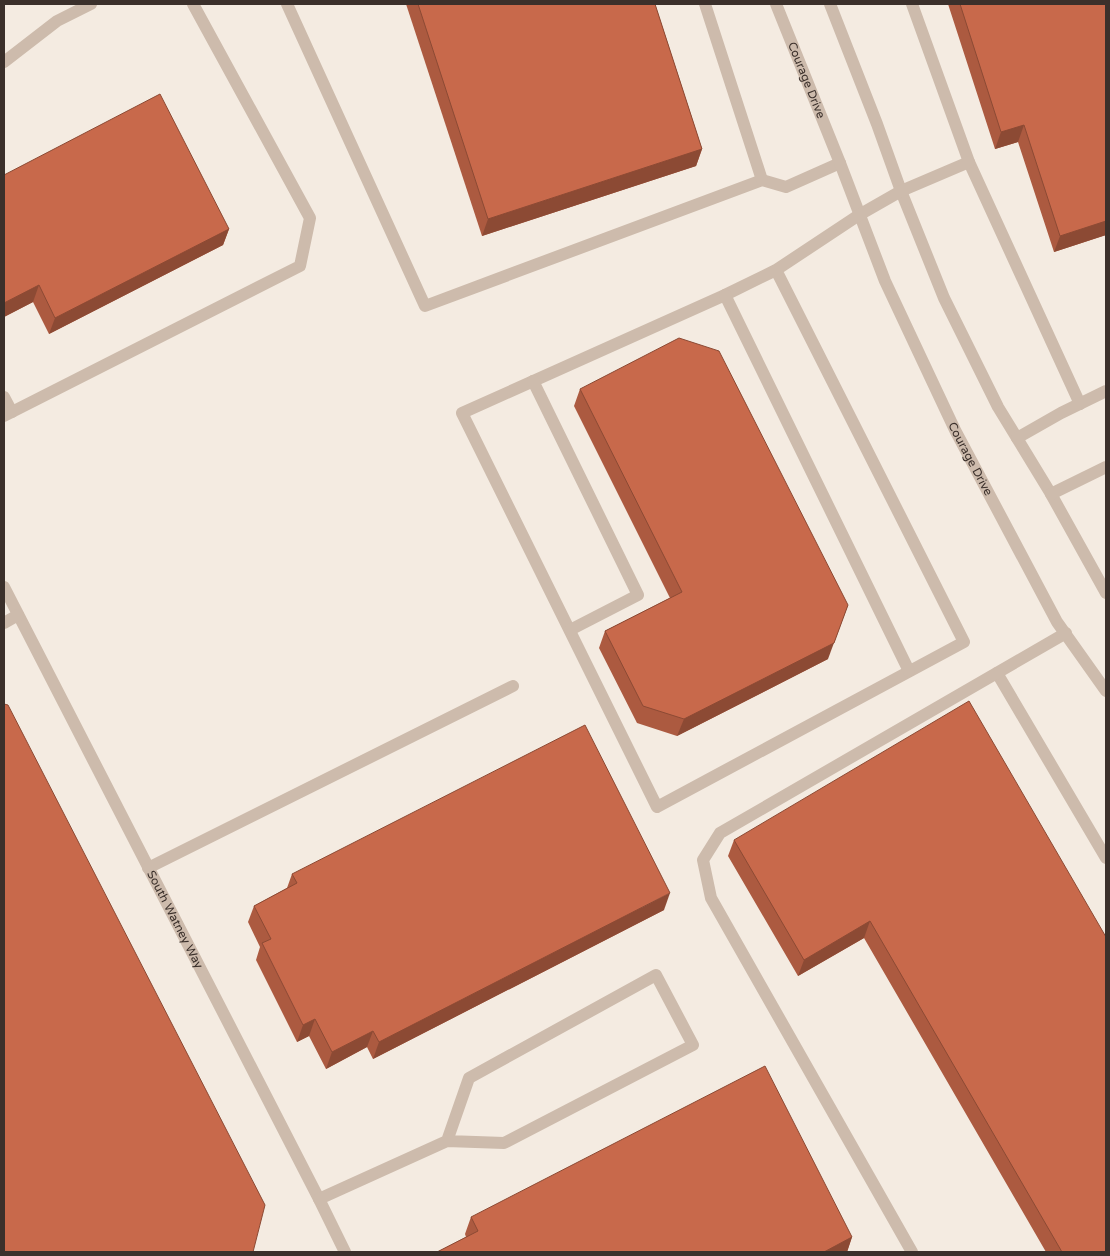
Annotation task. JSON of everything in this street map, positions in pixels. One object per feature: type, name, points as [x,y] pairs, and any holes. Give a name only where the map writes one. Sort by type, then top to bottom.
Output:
[{"type":"street","points":[[4,62],[56,21],[91,4]]},
{"type":"street","points":[[4,397],[8,414],[300,266],[310,218],[192,4]]},
{"type":"street","points":[[286,4],[425,306],[762,180],[786,187],[840,163]]},
{"type":"street","points":[[705,4],[762,180]]},
{"type":"street","name":"Courage Drive","points":[[776,4],[885,281],[954,430],[1057,622],[1106,690]]},
{"type":"street","points":[[830,4],[944,298],[998,407],[1051,494],[1106,593]]},
{"type":"street","points":[[912,4],[969,162],[1080,404]]},
{"type":"street","points":[[776,270],[964,642],[657,807],[462,412],[725,295],[776,270],[859,214],[901,191],[969,162]]},
{"type":"street","points":[[725,295],[909,671]]},
{"type":"street","points":[[533,381],[638,595],[570,630]]},
{"type":"street","points":[[1017,438],[1106,391]]},
{"type":"street","points":[[1051,494],[1106,467]]},
{"type":"street","name":"South Watney Way","points":[[4,587],[319,1198],[345,1252]]},
{"type":"street","points":[[4,623],[18,615]]},
{"type":"street","points":[[912,1252],[711,898],[703,860],[720,832],[1066,633]]},
{"type":"street","points":[[997,673],[1106,858]]},
{"type":"street","points":[[148,868],[513,686]]},
{"type":"street","points":[[319,1198],[447,1141],[504,1143],[693,1045],[656,975],[469,1078],[447,1141]]},
{"type":"building","points":[[418,4],[655,4],[702,149],[488,219]]},
{"type":"building","points":[[960,4],[1106,4],[1106,221],[1060,236],[1024,125],[1001,132]]},
{"type":"building","points":[[160,94],[229,229],[55,318],[39,285],[4,303],[4,175]]},
{"type":"building","points":[[679,338],[719,351],[848,605],[834,643],[684,719],[643,706],[605,631],[682,592],[580,389]]},
{"type":"building","points":[[969,701],[1106,937],[1106,1252],[1062,1252],[870,921],[804,960],[734,840]]},
{"type":"building","points":[[4,704],[8,705],[265,1205],[253,1252],[4,1252]]},
{"type":"building","points":[[585,725],[670,893],[379,1042],[373,1031],[332,1052],[315,1019],[303,1025],[262,943],[271,939],[254,906],[297,883],[292,874]]},
{"type":"building","points":[[765,1066],[852,1237],[824,1252],[437,1252],[478,1231],[471,1217]]}]
